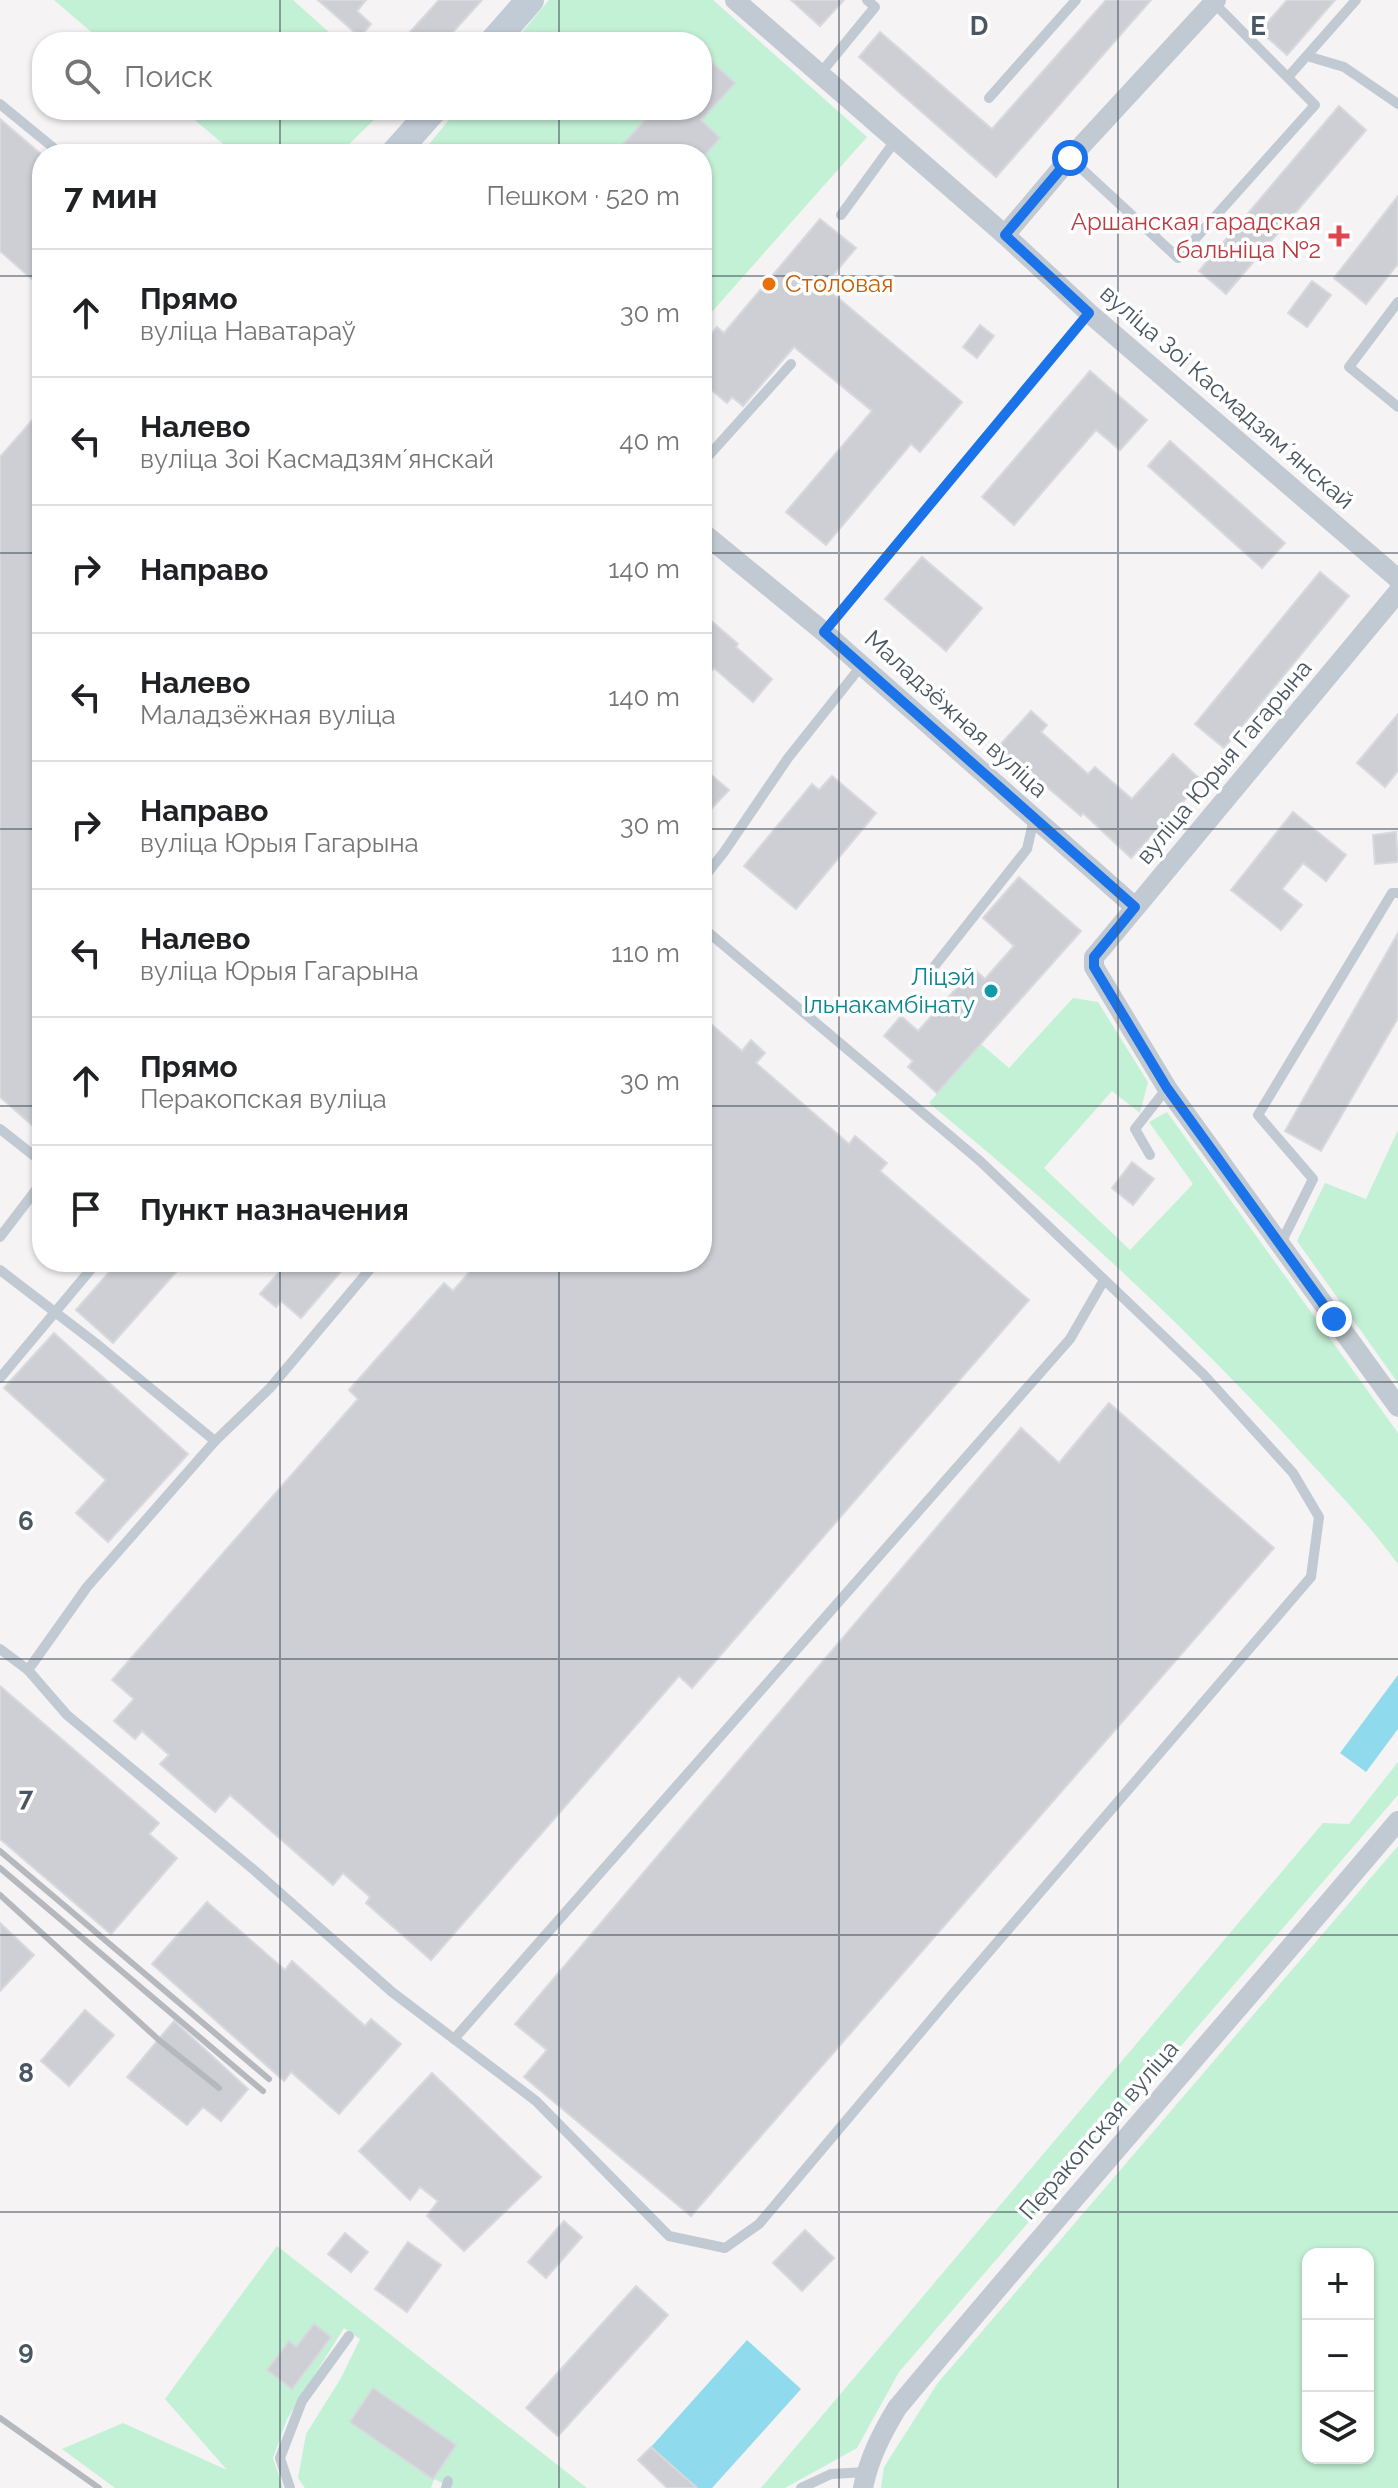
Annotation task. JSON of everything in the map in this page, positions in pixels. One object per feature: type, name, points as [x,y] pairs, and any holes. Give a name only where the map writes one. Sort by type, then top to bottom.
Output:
[{"type":"street","points":[[502,32],[530,0]]},
{"type":"street","name":"вуліца Зоі Касмадзямʼянскай","points":[[735,0],[1005,235],[1089,313],[1398,579]]},
{"type":"street","points":[[1005,235],[1070,158],[1214,1]]},
{"type":"street","points":[[403,144],[424,120]]},
{"type":"street","name":"Маладзёжная вуліца","points":[[712,540],[824,632],[1135,907]]},
{"type":"street","name":"вуліца Юрыя Гагарына","points":[[1280,1245],[1167,1088],[1094,967],[1094,957],[1398,592]]},
{"type":"street","points":[[1280,1245],[1398,1407]]},
{"type":"street","name":"Перакопская вуліца","points":[[865,2480],[880,2436],[897,2408],[1044,2231],[1192,2064],[1398,1821]]},
{"type":"lane","points":[[820,74],[875,7],[867,0]]},
{"type":"lane","points":[[989,98],[1076,0]]},
{"type":"lane","points":[[1288,77],[1356,0]]},
{"type":"lane","points":[[1070,158],[1178,258],[1315,105],[1214,1]]},
{"type":"lane","points":[[1307,56],[1344,67],[1398,104]]},
{"type":"lane","points":[[0,104],[49,144]]},
{"type":"lane","points":[[841,215],[895,141]]},
{"type":"lane","points":[[1398,302],[1349,367],[1398,407]]},
{"type":"lane","points":[[824,632],[1089,313]]},
{"type":"lane","points":[[712,452],[791,364]]},
{"type":"lane","points":[[712,867],[788,758],[862,665]]},
{"type":"lane","points":[[933,968],[1027,849],[1034,819]]},
{"type":"lane","points":[[1280,1245],[1313,1179],[1258,1115],[1392,893],[1398,893]]},
{"type":"lane","points":[[0,1649],[28,1670],[67,1715],[254,1870],[392,1992],[536,2101],[669,2236],[725,2248],[759,2224],[1311,1577],[1319,1517],[1293,1473],[1203,1374],[980,1161],[712,935]]},
{"type":"lane","points":[[1150,1155],[1135,1129],[1167,1088]]},
{"type":"lane","points":[[0,1129],[32,1154]]},
{"type":"lane","points":[[0,1237],[32,1195]]},
{"type":"lane","points":[[0,1270],[215,1441]]},
{"type":"lane","points":[[0,1378],[88,1272]]},
{"type":"lane","points":[[28,1670],[87,1587],[215,1441],[270,1388],[368,1272]]},
{"type":"lane","points":[[454,2039],[1070,1339],[1104,1280]]},
{"type":"lane","points":[[290,2488],[280,2458],[296,2415],[302,2401],[349,2336]]},
{"type":"lane","points":[[801,2488],[831,2474],[865,2480]]},
{"type":"green space","points":[[54,0],[293,0],[329,32],[91,32]]},
{"type":"green space","points":[[549,0],[713,0],[867,137],[712,312],[712,144],[429,144],[449,120],[712,120],[712,32],[522,32]]},
{"type":"green space","points":[[195,120],[374,120],[349,144],[223,144]]},
{"type":"green space","points":[[1073,998],[1098,1002],[1148,1082],[1140,1113],[1112,1091],[1044,1168],[1130,1250],[1193,1184],[1149,1122],[1167,1112],[1398,1433],[1398,1564],[1344,1498],[1201,1348],[1068,1222],[929,1103],[981,1044],[1009,1068]]},
{"type":"green space","points":[[1398,1130],[1398,1383],[1297,1241],[1325,1183],[1366,1199]]},
{"type":"green space","points":[[1398,1762],[1398,1795],[899,2372],[857,2448],[785,2488],[761,2488],[1323,1823],[1349,1824]]},
{"type":"green space","points":[[1398,1846],[1398,2488],[881,2488],[884,2467],[937,2384]]},
{"type":"green space","points":[[277,2246],[587,2488],[453,2488],[434,2479],[431,2488],[305,2488],[298,2478],[306,2434],[341,2378],[360,2339],[344,2328],[287,2419],[273,2458],[283,2488],[115,2488],[62,2449],[123,2423],[227,2470],[165,2399]],"holes":[[[373,2389],[456,2445],[433,2479],[350,2422]]]},
{"type":"water","points":[[1398,1675],[1398,1729],[1366,1772],[1340,1753]]},
{"type":"water","points":[[747,2340],[801,2389],[712,2488],[697,2488],[651,2447]]},
{"type":"building","points":[[318,0],[366,0],[357,11],[371,24],[364,32],[354,32]]},
{"type":"building","points":[[439,0],[482,0],[453,32],[410,32]]},
{"type":"building","points":[[791,0],[844,0],[820,26]]},
{"type":"building","points":[[1106,0],[1151,0],[996,177],[859,57],[880,32],[992,129]]},
{"type":"building","points":[[1287,0],[1335,0],[1287,55],[1260,31]]},
{"type":"building","points":[[712,62],[735,83],[712,108]]},
{"type":"building","points":[[1339,106],[1366,130],[1226,294],[1199,271]]},
{"type":"building","points":[[0,119],[32,146],[32,279],[0,251]]},
{"type":"building","points":[[645,120],[701,120],[720,138],[712,147],[712,144],[623,144]]},
{"type":"building","name":"Аршанская гарадская бальніца №2","points":[[1398,196],[1398,264],[1366,304],[1334,278]]},
{"type":"building","points":[[820,219],[856,248],[824,286],[962,402],[920,452],[911,444],[826,545],[786,512],[872,411],[794,347],[743,406],[732,397],[727,403],[712,390],[712,333],[717,327],[724,333]]},
{"type":"building","points":[[1312,281],[1331,295],[1307,327],[1288,313]]},
{"type":"building","points":[[980,325],[994,336],[977,358],[963,347]]},
{"type":"building","points":[[1090,371],[1147,420],[1120,450],[1096,430],[1014,525],[982,497]]},
{"type":"building","points":[[32,420],[32,1125],[0,1097],[0,457]]},
{"type":"building","points":[[1170,441],[1285,543],[1262,568],[1148,466]]},
{"type":"building","points":[[922,557],[982,608],[946,651],[885,599]]},
{"type":"building","points":[[1320,572],[1349,596],[1224,748],[1195,724]]},
{"type":"building","points":[[712,622],[772,679],[753,702],[714,668],[712,670]]},
{"type":"building","points":[[1031,711],[1047,725],[1041,732],[1088,774],[1095,767],[1132,799],[1173,754],[1202,781],[1131,858],[1083,813],[1081,816],[999,746]]},
{"type":"building","points":[[1398,714],[1398,771],[1385,787],[1357,763]]},
{"type":"building","points":[[712,776],[729,790],[712,808]]},
{"type":"building","points":[[832,776],[876,813],[796,909],[744,866],[812,784],[819,790]]},
{"type":"building","points":[[1293,812],[1346,855],[1326,881],[1303,863],[1282,889],[1302,905],[1281,930],[1231,890]]},
{"type":"building","points":[[1396,832],[1398,862],[1375,864],[1373,835]]},
{"type":"building","name":"Ліцэй Ільнакамбінату","points":[[1019,877],[1081,931],[937,1093],[908,1067],[913,1061],[884,1036],[901,1016],[918,1031],[974,969],[985,979],[1014,946],[983,918]]},
{"type":"building","points":[[1398,933],[1398,1018],[1321,1151],[1285,1131]]},
{"type":"building","points":[[712,1025],[742,1051],[751,1040],[765,1053],[756,1063],[849,1144],[855,1136],[887,1163],[880,1171],[1029,1300],[692,1688],[679,1676],[431,1960],[366,1903],[370,1897],[343,1873],[333,1885],[230,1795],[215,1812],[160,1764],[169,1755],[142,1731],[135,1739],[114,1721],[134,1699],[112,1680],[358,1399],[349,1390],[444,1283],[453,1291],[469,1272],[712,1272]]},
{"type":"building","points":[[1132,1162],[1154,1179],[1133,1205],[1112,1188]]},
{"type":"building","points":[[109,1272],[176,1272],[113,1343],[76,1310]]},
{"type":"building","points":[[279,1272],[340,1272],[301,1318],[281,1301],[276,1307],[260,1294]]},
{"type":"building","points":[[54,1333],[188,1454],[108,1542],[76,1513],[106,1480],[4,1388]]},
{"type":"building","points":[[1109,1403],[1274,1548],[691,2216],[524,2077],[547,2050],[515,2024],[1021,1428],[1059,1463]]},
{"type":"building","points":[[0,1686],[159,1823],[149,1834],[177,1858],[111,1934],[0,1839]]},
{"type":"building","points":[[207,1902],[285,1970],[292,1961],[365,2026],[371,2019],[401,2044],[339,2114],[291,2072],[284,2081],[152,1964]]},
{"type":"building","points":[[0,1923],[34,1955],[0,1991]]},
{"type":"building","points":[[85,2010],[114,2035],[69,2086],[41,2061]]},
{"type":"building","points":[[174,2021],[248,2089],[221,2121],[203,2107],[187,2125],[127,2077]]},
{"type":"building","points":[[432,2073],[541,2177],[464,2251],[427,2216],[438,2201],[420,2187],[410,2200],[359,2151]]},
{"type":"building","points":[[564,2221],[582,2237],[546,2278],[528,2262]]},
{"type":"building","points":[[805,2230],[834,2258],[802,2291],[773,2263]]},
{"type":"building","points":[[345,2233],[368,2252],[351,2272],[328,2254]]},
{"type":"building","points":[[408,2242],[441,2265],[407,2312],[375,2289]]},
{"type":"building","points":[[636,2286],[668,2315],[558,2436],[526,2408]]},
{"type":"building","points":[[314,2324],[331,2337],[292,2389],[267,2370],[289,2341],[296,2347]]},
{"type":"building","points":[[373,2388],[456,2445],[433,2479],[350,2422]]},
{"type":"building","points":[[651,2447],[697,2488],[667,2488],[638,2460]]},
{"type":"railway","points":[[0,1851],[269,2079]]},
{"type":"railway","points":[[0,1868],[263,2091]]},
{"type":"railway","points":[[0,1895],[159,2040],[219,2088]]},
{"type":"railway","points":[[0,2418],[99,2488]]},
{"type":"place","name":"Аршанская гарадская бальніца №2","points":[[1339,236]]},
{"type":"place","name":"Столовая","points":[[769,284]]},
{"type":"place","name":"Ліцэй Ільнакамбінату","points":[[991,991]]},
{"type":"route","points":[[1070,158],[1005,235],[1089,313],[824,632],[1135,907],[1094,957],[1094,967],[1167,1088],[1334,1319]]}]
